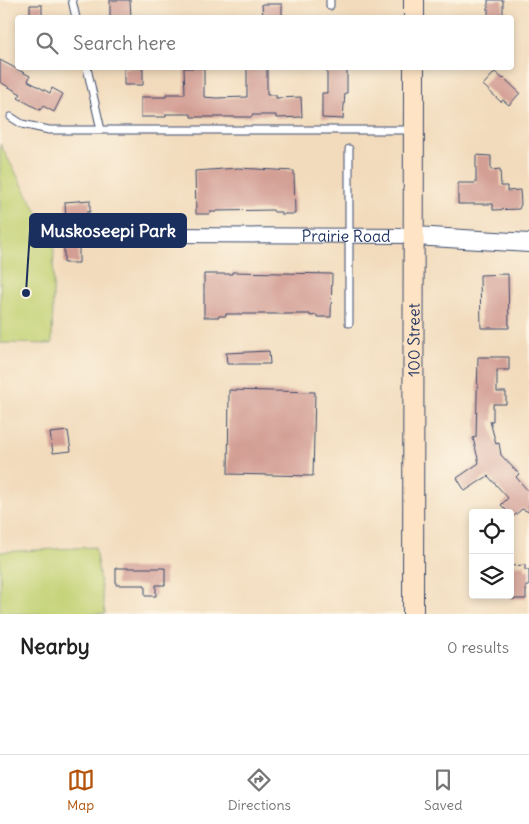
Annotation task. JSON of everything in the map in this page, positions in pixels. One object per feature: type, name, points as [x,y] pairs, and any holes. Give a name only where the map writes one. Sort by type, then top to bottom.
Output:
[{"type":"main road","points":[[414,0],[414,15]]},
{"type":"main road","name":"100 Street","points":[[412,614],[414,70]]},
{"type":"street","name":"Prairie Road","points":[[162,235],[414,236],[529,243]]},
{"type":"lane","points":[[72,0],[75,15]]},
{"type":"lane","points":[[87,70],[101,130]]},
{"type":"lane","points":[[11,117],[33,128],[49,130],[414,130]]},
{"type":"lane","points":[[349,149],[349,323]]},
{"type":"green space","points":[[0,144],[54,243],[52,344],[0,343]]},
{"type":"green space","points":[[95,547],[105,614],[0,614],[0,552]]},
{"type":"building","points":[[110,0],[130,0],[131,15],[110,15]]},
{"type":"building","points":[[488,0],[503,0],[503,15],[488,15]]},
{"type":"building","points":[[262,4],[282,4],[282,15],[263,15]]},
{"type":"building","points":[[30,5],[42,5],[42,15],[30,15]]},
{"type":"building","points":[[0,60],[15,68],[15,70],[30,76],[28,81],[50,93],[52,88],[63,94],[54,112],[43,106],[40,110],[18,98],[21,94],[0,82]]},
{"type":"building","points":[[124,70],[143,70],[143,85],[124,85]]},
{"type":"building","points":[[184,70],[204,70],[204,97],[216,98],[247,97],[247,70],[267,70],[267,95],[276,95],[276,98],[301,97],[302,117],[276,118],[276,115],[252,115],[252,117],[191,117],[191,114],[166,114],[166,117],[141,117],[141,97],[166,97],[166,94],[185,94]]},
{"type":"building","points":[[327,70],[347,70],[347,93],[345,93],[343,119],[322,118],[322,93],[327,93]]},
{"type":"building","points":[[495,72],[520,93],[509,105],[503,100],[501,102],[483,85]]},
{"type":"building","points":[[476,155],[491,156],[491,170],[500,169],[501,186],[507,186],[507,191],[520,190],[521,204],[519,209],[493,210],[493,204],[458,204],[458,183],[476,183]]},
{"type":"building","points":[[238,168],[294,171],[295,214],[281,214],[281,212],[274,212],[273,210],[216,211],[210,212],[210,214],[196,214],[195,171]]},
{"type":"building","points":[[90,200],[90,212],[87,212],[88,228],[79,228],[79,263],[64,263],[64,241],[67,241],[65,202]]},
{"type":"building","points":[[232,272],[332,274],[331,317],[310,316],[310,314],[226,314],[226,316],[219,317],[204,317],[204,274],[232,274]]},
{"type":"building","points":[[508,274],[509,328],[481,328],[480,275]]},
{"type":"building","points":[[269,351],[270,364],[227,364],[226,353]]},
{"type":"building","points":[[478,357],[509,357],[509,370],[497,370],[497,392],[506,392],[506,404],[493,404],[493,421],[490,421],[496,444],[499,443],[501,455],[519,474],[516,477],[529,492],[529,512],[522,509],[514,516],[514,509],[505,509],[501,505],[508,498],[488,476],[465,491],[457,478],[479,463],[473,438],[476,437]]},
{"type":"building","points":[[229,390],[315,392],[313,476],[228,474]]},
{"type":"building","points":[[68,431],[71,451],[53,453],[50,433]]},
{"type":"building","points":[[525,565],[525,570],[529,570],[529,586],[526,586],[526,599],[514,599],[514,566]]},
{"type":"building","points":[[116,568],[165,568],[165,585],[156,585],[156,596],[145,596],[145,585],[116,585]]},
{"type":"place","name":"Muskoseepi Park","points":[[26,293]]}]
